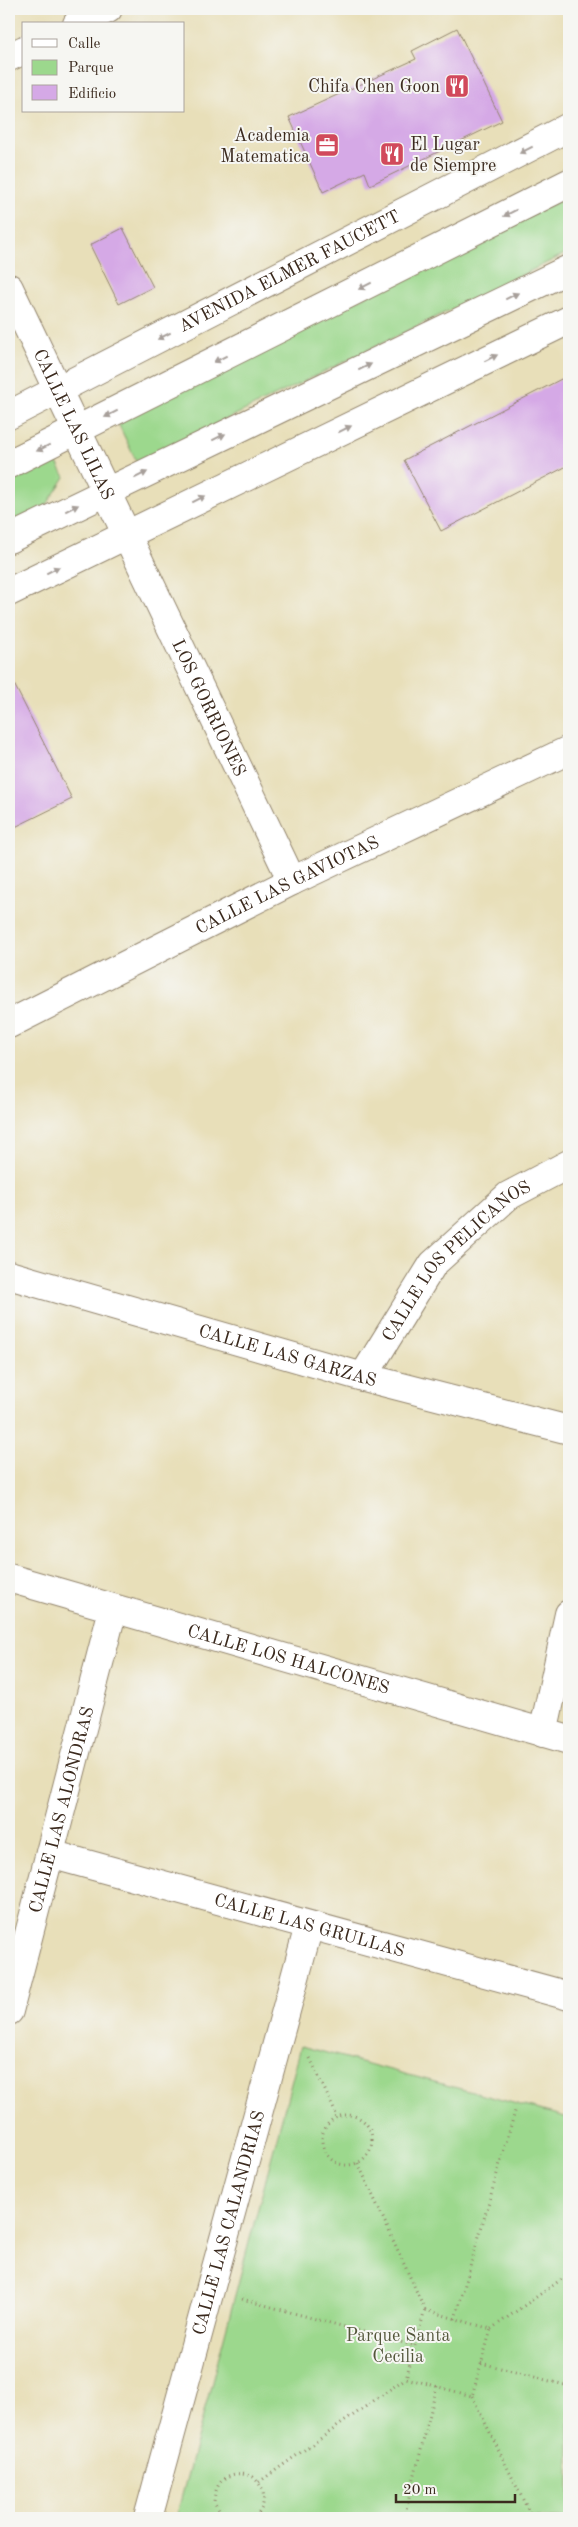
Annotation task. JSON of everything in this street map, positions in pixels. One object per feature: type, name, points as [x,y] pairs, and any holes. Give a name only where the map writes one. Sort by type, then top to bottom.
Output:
[{"type":"street","points":[[81,22],[108,9]]},
{"type":"street","points":[[9,58],[22,51]]},
{"type":"street","name":"AVENIDA ELMER FAUCETT","points":[[9,415],[569,127]]},
{"type":"street","points":[[9,464],[569,183]]},
{"type":"street","points":[[9,539],[569,269]]},
{"type":"street","name":"CALLE LAS LILAS","points":[[9,288],[127,534]]},
{"type":"street","points":[[9,592],[569,320]]},
{"type":"street","name":"LOS GORRIONES","points":[[127,534],[292,880]]},
{"type":"street","name":"CALLE LAS GAVIOTAS","points":[[9,1024],[292,880],[569,750]]},
{"type":"street","name":"CALLE LOS PELICANOS","points":[[363,1377],[433,1264],[508,1196],[569,1164]]},
{"type":"street","name":"CALLE LAS GARZAS","points":[[9,1275],[363,1377],[569,1430]]},
{"type":"street","name":"CALLE LOS HALCONES","points":[[9,1578],[569,1740]]},
{"type":"street","name":"CALLE LAS ALONDRAS","points":[[9,2011],[113,1609]]},
{"type":"street","points":[[543,1733],[569,1614]]},
{"type":"street","name":"CALLE LAS GRULLAS","points":[[50,1854],[569,1996]]},
{"type":"street","name":"CALLE LAS CALANDRIAS","points":[[148,2518],[309,1926]]},
{"type":"path","points":[[308,2052],[337,2116]]},
{"type":"path","points":[[455,2319],[516,2108]]},
{"type":"path","points":[[354,2115],[368,2125],[372,2142],[366,2156],[358,2163],[350,2165],[334,2162],[324,2150],[322,2134],[330,2121],[337,2116],[354,2115]]},
{"type":"path","points":[[259,2482],[406,2378],[425,2310],[358,2163]]},
{"type":"path","points":[[532,2518],[472,2396],[491,2329],[569,2274]]},
{"type":"path","points":[[210,2290],[415,2346]]},
{"type":"path","points":[[425,2310],[491,2329]]},
{"type":"path","points":[[481,2363],[569,2386]]},
{"type":"path","points":[[406,2378],[472,2396]]},
{"type":"path","points":[[404,2518],[437,2386]]},
{"type":"path","points":[[224,2518],[218,2512],[214,2502],[216,2486],[227,2475],[236,2473],[245,2474],[259,2482],[264,2499],[262,2508],[254,2518]]},
{"type":"path","points":[[209,2518],[218,2512]]},
{"type":"green space","points":[[569,196],[569,252],[137,463],[116,419]]},
{"type":"green space","points":[[30,460],[56,461],[65,477],[44,509],[9,527],[9,471]]},
{"type":"green space","name":"Parque Santa Cecilia","points":[[301,2046],[569,2118],[569,2518],[176,2518]]},
{"type":"building","points":[[457,28],[502,121],[370,185],[365,172],[323,192],[289,117],[416,59],[412,51]]},
{"type":"building","points":[[123,228],[153,287],[119,304],[90,245]]},
{"type":"building","points":[[569,375],[569,465],[441,531],[404,460]]},
{"type":"building","points":[[9,674],[72,799],[9,830]]},
{"type":"place","name":"Chifa Chen Goon","points":[[457,86]]},
{"type":"place","name":"Academia Matematica","points":[[327,145]]},
{"type":"place","name":"El Lugar de Siempre","points":[[392,154]]}]
